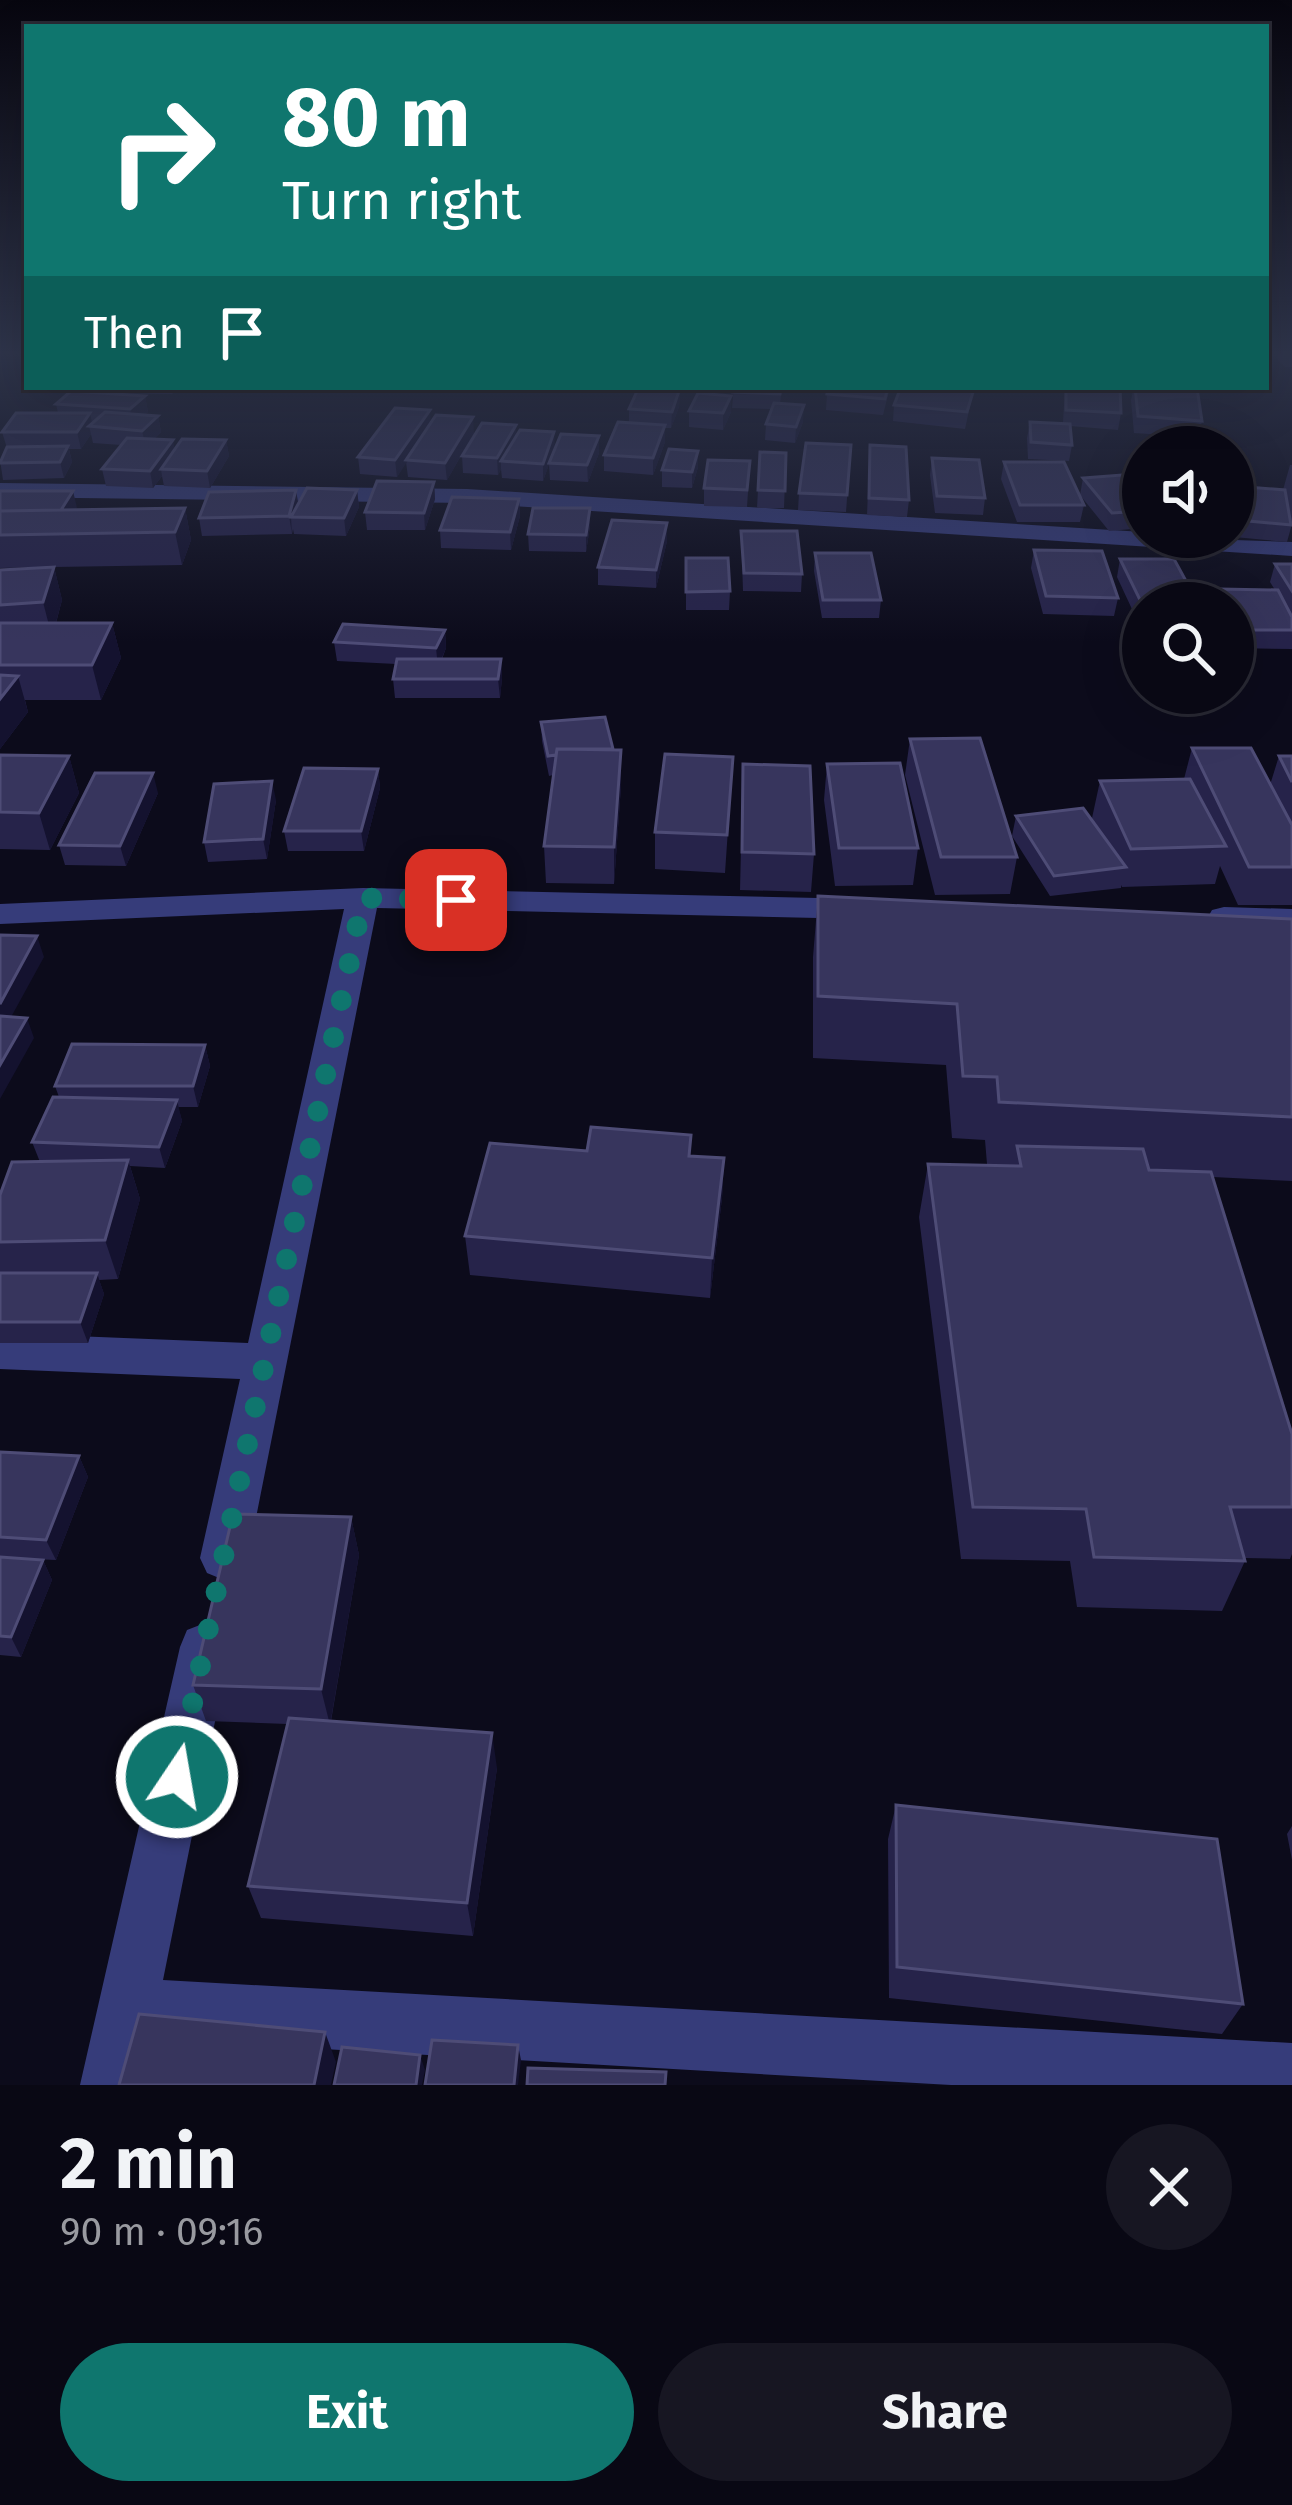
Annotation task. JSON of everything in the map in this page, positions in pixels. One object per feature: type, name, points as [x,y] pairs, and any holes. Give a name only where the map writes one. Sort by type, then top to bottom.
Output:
[{"type":"street","points":[[0,490],[466,496],[1292,549]]},
{"type":"street","points":[[0,914],[363,898],[887,910]]},
{"type":"street","points":[[111,2085],[363,898]]},
{"type":"street","points":[[1197,916],[1292,919]]},
{"type":"street","points":[[0,1351],[266,1362]]},
{"type":"street","points":[[127,2008],[1292,2074]]},
{"type":"building","points":[[7,447],[67,447],[60,462],[0,463]]},
{"type":"building","points":[[119,447],[168,447],[150,471],[102,469]]},
{"type":"building","points":[[176,447],[222,447],[207,471],[161,469]]},
{"type":"building","points":[[365,447],[404,447],[395,460],[358,457]]},
{"type":"building","points":[[414,447],[455,447],[445,463],[406,460]]},
{"type":"building","points":[[467,447],[503,447],[497,458],[462,456]]},
{"type":"building","points":[[509,447],[549,447],[543,464],[501,461]]},
{"type":"building","points":[[555,447],[594,447],[587,465],[549,463]]},
{"type":"building","points":[[607,447],[657,447],[653,458],[604,455]]},
{"type":"building","points":[[805,447],[851,447],[847,495],[799,493]]},
{"type":"building","points":[[870,447],[906,447],[909,500],[869,498]]},
{"type":"building","points":[[669,449],[698,451],[692,472],[662,470]]},
{"type":"building","points":[[760,452],[786,453],[785,491],[758,490]]},
{"type":"building","points":[[932,458],[979,460],[985,498],[937,496]]},
{"type":"building","points":[[708,460],[750,461],[747,490],[704,488]]},
{"type":"building","points":[[1004,462],[1064,462],[1084,505],[1020,505]]},
{"type":"building","points":[[1122,475],[1122,512],[1112,513],[1083,478]]},
{"type":"building","points":[[377,481],[434,482],[424,513],[365,512]]},
{"type":"building","points":[[307,488],[357,490],[344,518],[291,517]]},
{"type":"building","points":[[1254,488],[1285,490],[1291,525],[1254,522]]},
{"type":"building","points":[[296,490],[289,516],[199,518],[209,492]]},
{"type":"building","points":[[0,491],[73,491],[61,510],[0,511]]},
{"type":"building","points":[[452,497],[519,499],[510,532],[440,530]]},
{"type":"building","points":[[185,508],[175,532],[0,535],[0,511]]},
{"type":"building","points":[[533,508],[590,508],[586,535],[528,534]]},
{"type":"building","points":[[612,520],[667,523],[656,570],[598,567]]},
{"type":"building","points":[[741,531],[797,531],[802,574],[744,573]]},
{"type":"building","points":[[1034,550],[1102,551],[1118,598],[1046,596]]},
{"type":"building","points":[[815,553],[871,553],[881,600],[823,600]]},
{"type":"building","points":[[686,558],[728,558],[730,591],[686,592]]},
{"type":"building","points":[[1120,559],[1174,559],[1187,582],[1131,582]]},
{"type":"building","points":[[1275,564],[1292,564],[1292,591]]},
{"type":"building","points":[[54,567],[43,602],[0,605],[0,570]]},
{"type":"building","points":[[1254,590],[1278,590],[1292,617],[1292,630],[1254,630]]},
{"type":"building","points":[[0,623],[112,623],[92,665],[0,665]]},
{"type":"building","points":[[343,624],[445,630],[436,648],[334,642]]},
{"type":"building","points":[[397,659],[501,659],[498,679],[393,679]]},
{"type":"building","points":[[0,675],[18,676],[0,699]]},
{"type":"building","points":[[605,717],[613,749],[557,749],[556,755],[548,756],[541,722]]},
{"type":"building","points":[[980,738],[1017,857],[941,857],[910,739]]},
{"type":"building","points":[[1192,748],[1251,748],[1292,825],[1292,867],[1249,867]]},
{"type":"building","points":[[557,749],[621,750],[614,847],[544,846]]},
{"type":"building","points":[[665,754],[733,757],[727,835],[655,832]]},
{"type":"building","points":[[0,755],[69,756],[39,813],[0,812]]},
{"type":"building","points":[[1279,756],[1292,756],[1292,782]]},
{"type":"building","points":[[900,763],[918,848],[839,848],[827,764]]},
{"type":"building","points":[[743,764],[810,766],[814,854],[742,852]]},
{"type":"building","points":[[304,768],[378,769],[361,831],[284,831]]},
{"type":"building","points":[[95,773],[153,773],[120,846],[59,845]]},
{"type":"building","points":[[1190,779],[1226,846],[1131,849],[1100,781]]},
{"type":"building","points":[[272,781],[263,839],[204,842],[214,784]]},
{"type":"building","points":[[1083,808],[1126,867],[1054,876],[1016,816]]},
{"type":"building","points":[[818,896],[1292,919],[1292,1117],[999,1102],[997,1077],[963,1076],[957,1004],[818,996]]},
{"type":"building","points":[[0,935],[37,936],[0,1004]]},
{"type":"building","points":[[0,1016],[27,1018],[0,1065]]},
{"type":"building","points":[[72,1044],[205,1045],[193,1086],[55,1086]]},
{"type":"building","points":[[53,1097],[177,1100],[159,1147],[32,1142]]},
{"type":"building","points":[[591,1127],[691,1135],[689,1156],[724,1158],[712,1258],[465,1236],[490,1143],[587,1151]]},
{"type":"building","points":[[1017,1146],[1143,1149],[1149,1170],[1211,1172],[1292,1434],[1292,1507],[1230,1507],[1245,1561],[1094,1557],[1086,1509],[973,1507],[928,1164],[1021,1166]]},
{"type":"building","points":[[128,1160],[105,1240],[0,1242],[0,1195],[12,1162]]},
{"type":"building","points":[[0,1273],[97,1273],[80,1322],[0,1322]]},
{"type":"building","points":[[0,1452],[79,1456],[46,1540],[0,1537]]},
{"type":"building","points":[[233,1514],[351,1517],[321,1689],[193,1685]]},
{"type":"building","points":[[0,1557],[43,1560],[11,1637],[0,1636]]},
{"type":"building","points":[[289,1718],[492,1733],[467,1903],[248,1886]]},
{"type":"building","points":[[896,1805],[1217,1839],[1243,2004],[897,1967]]},
{"type":"building","points":[[139,2014],[325,2032],[314,2085],[119,2085]]},
{"type":"building","points":[[432,2040],[518,2045],[514,2085],[425,2085]]},
{"type":"building","points":[[342,2047],[420,2055],[416,2085],[334,2085]]},
{"type":"building","points":[[528,2068],[666,2072],[665,2085],[527,2085]]},
{"type":"route","points":[[177,1777],[363,898],[456,900]]}]
